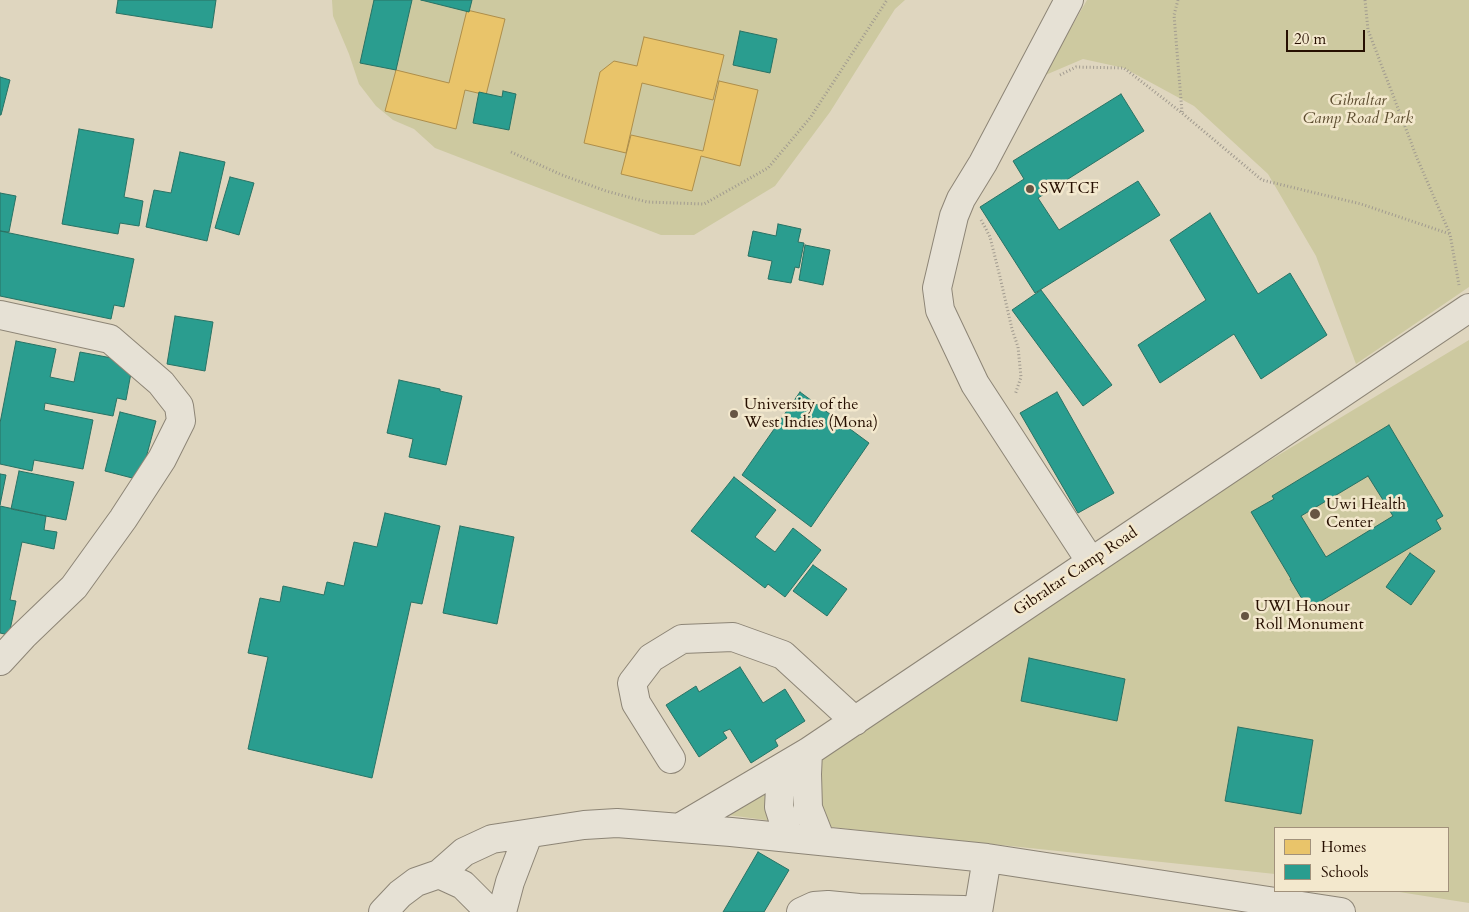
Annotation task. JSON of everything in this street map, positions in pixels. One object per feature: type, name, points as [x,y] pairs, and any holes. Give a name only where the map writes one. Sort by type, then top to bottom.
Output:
[{"type":"street","points":[[1069,0],[954,216],[936,288],[940,310],[975,384],[1091,562]]},
{"type":"street","name":"Gibraltar Camp Road","points":[[679,828],[808,752],[1091,562],[1467,314]]},
{"type":"street","points":[[0,315],[110,339],[161,383],[179,406],[181,421],[162,459],[123,519],[74,588],[23,636],[0,661]]},
{"type":"street","points":[[671,759],[636,703],[632,683],[651,658],[682,639],[732,637],[783,655],[855,721]]},
{"type":"street","points":[[808,752],[808,808],[821,841]]},
{"type":"street","points":[[781,768],[779,807],[789,838]]},
{"type":"street","points":[[383,912],[400,894],[416,882],[439,874],[464,852],[492,839],[584,825],[617,823],[987,858],[1342,912]]},
{"type":"street","points":[[502,912],[510,882],[528,835]]},
{"type":"street","points":[[809,910],[964,910],[978,912],[987,858]]},
{"type":"street","points":[[439,874],[463,884],[483,905],[485,912]]},
{"type":"path","points":[[511,152],[562,175],[631,198],[647,202],[704,204],[768,168],[810,118],[887,0]]},
{"type":"path","points":[[1178,0],[1174,15],[1182,112]]},
{"type":"path","points":[[1365,0],[1368,30],[1371,39],[1417,158],[1450,234],[1467,314]]},
{"type":"path","points":[[1054,78],[1076,67],[1124,68],[1182,112],[1262,180],[1361,204],[1450,234]]},
{"type":"path","points":[[965,193],[990,237],[1018,347],[1021,378],[1002,425]]},
{"type":"green space","points":[[332,0],[905,0],[895,9],[830,112],[775,186],[694,235],[661,235],[435,148],[414,129],[393,120],[376,106],[359,84],[333,16]]},
{"type":"green space","name":"Gibraltar Camp Road Park","points":[[1087,0],[1469,0],[1469,287],[1356,364],[1316,256],[1268,174],[1194,106],[1124,68],[1083,59],[1043,76]]},
{"type":"green space","name":"UWI Honour Roll Monument","points":[[1469,340],[1469,903],[1399,892],[1449,892],[1449,827],[1274,827],[1274,874],[714,813],[1186,511]]},
{"type":"building: Homes","points":[[467,10],[505,19],[486,95],[465,90],[456,129],[385,111],[396,70],[449,83]]},
{"type":"building: Homes","points":[[644,37],[724,55],[713,100],[642,83],[626,153],[584,143],[600,72],[614,61],[637,66]]},
{"type":"building: Homes","points":[[719,81],[758,90],[740,166],[701,156],[692,191],[621,174],[631,135],[703,151]]},
{"type":"building: Schools","points":[[118,0],[216,0],[212,28],[116,13]]},
{"type":"building: Schools","points":[[374,0],[412,0],[396,70],[360,63]]},
{"type":"building: Schools","points":[[421,0],[472,0],[469,12]]},
{"type":"building: Schools","points":[[740,31],[777,39],[770,73],[733,65]]},
{"type":"building: Schools","points":[[0,77],[10,80],[1,115],[0,115]]},
{"type":"building: Schools","points":[[503,91],[516,94],[509,130],[473,123],[479,92],[502,97]]},
{"type":"building: Schools","name":"SWTCF","points":[[1121,94],[1144,131],[1038,198],[1059,230],[1138,181],[1160,215],[1035,293],[980,207],[1024,179],[1013,161]]},
{"type":"building: Schools","points":[[79,129],[134,139],[124,197],[143,201],[139,226],[120,223],[118,234],[62,224]]},
{"type":"building: Schools","points":[[180,152],[225,162],[207,241],[146,227],[154,190],[171,193]]},
{"type":"building: Schools","points":[[230,177],[254,183],[239,235],[215,228]]},
{"type":"building: Schools","points":[[0,193],[16,196],[9,232],[0,231]]},
{"type":"building: Schools","points":[[1210,213],[1258,294],[1290,273],[1327,335],[1261,379],[1234,334],[1160,383],[1138,345],[1206,300],[1170,240]]},
{"type":"building: Schools","points":[[778,224],[801,229],[798,242],[804,243],[799,268],[795,267],[791,283],[768,279],[772,261],[748,256],[753,231],[776,236]]},
{"type":"building: Schools","points":[[0,231],[134,259],[124,307],[114,305],[111,319],[0,296]]},
{"type":"building: Schools","points":[[805,245],[830,250],[823,285],[799,280]]},
{"type":"building: Schools","points":[[1041,290],[1112,385],[1083,406],[1012,310]]},
{"type":"building: Schools","points":[[175,316],[213,322],[205,371],[167,364]]},
{"type":"building: Schools","points":[[16,341],[56,349],[50,377],[74,382],[80,352],[133,362],[126,400],[117,398],[113,416],[45,403],[44,410],[93,420],[83,469],[34,460],[32,471],[0,464],[0,423]]},
{"type":"building: Schools","points":[[399,380],[462,396],[446,465],[409,457],[413,439],[387,433]]},
{"type":"building: Schools","points":[[800,392],[869,443],[811,527],[742,475]]},
{"type":"building: Schools","points":[[1057,392],[1114,493],[1078,513],[1020,413]]},
{"type":"building: Schools","points":[[120,412],[156,421],[140,480],[105,471]]},
{"type":"building: Schools","name":"Uwi Health Center","points":[[1389,425],[1443,516],[1436,520],[1441,529],[1308,609],[1251,512],[1274,499],[1272,496]],"holes":[[[1368,476],[1393,516],[1326,557],[1301,516]]]},
{"type":"building: Schools","points":[[19,471],[74,482],[66,520],[11,509]]},
{"type":"building: Schools","points":[[0,474],[6,475],[0,505]]},
{"type":"building: Schools","points":[[734,477],[776,510],[755,537],[775,552],[793,528],[821,550],[785,597],[768,584],[765,588],[691,531]]},
{"type":"building: Schools","points":[[0,506],[46,516],[44,530],[57,532],[54,549],[22,542],[10,600],[16,601],[9,635],[0,633]]},
{"type":"building: Schools","points":[[385,513],[440,526],[422,604],[411,602],[372,778],[248,749],[268,657],[248,653],[260,598],[280,602],[283,586],[324,595],[327,582],[344,586],[354,542],[377,547]]},
{"type":"building: Schools","points":[[460,526],[514,537],[497,624],[443,613]]},
{"type":"building: Schools","points":[[1410,553],[1435,571],[1411,605],[1386,587]]},
{"type":"building: Schools","points":[[813,565],[847,589],[827,616],[793,591]]},
{"type":"building: Schools","points":[[1029,658],[1125,679],[1117,721],[1021,701]]},
{"type":"building: Schools","points":[[740,667],[763,703],[785,689],[805,721],[775,740],[778,746],[751,763],[730,729],[723,732],[727,738],[699,757],[666,705],[696,686],[699,692]]},
{"type":"building: Schools","points":[[1238,727],[1313,740],[1301,814],[1225,801]]},
{"type":"building: Schools","points":[[758,852],[789,870],[764,912],[723,912]]},
{"type":"place","name":"SWTCF","points":[[1030,189]]},
{"type":"place","name":"University of the West Indies (Mona)","points":[[734,414]]},
{"type":"place","name":"Uwi Health Center","points":[[1315,514]]},
{"type":"place","name":"UWI Honour Roll Monument","points":[[1245,616]]}]
